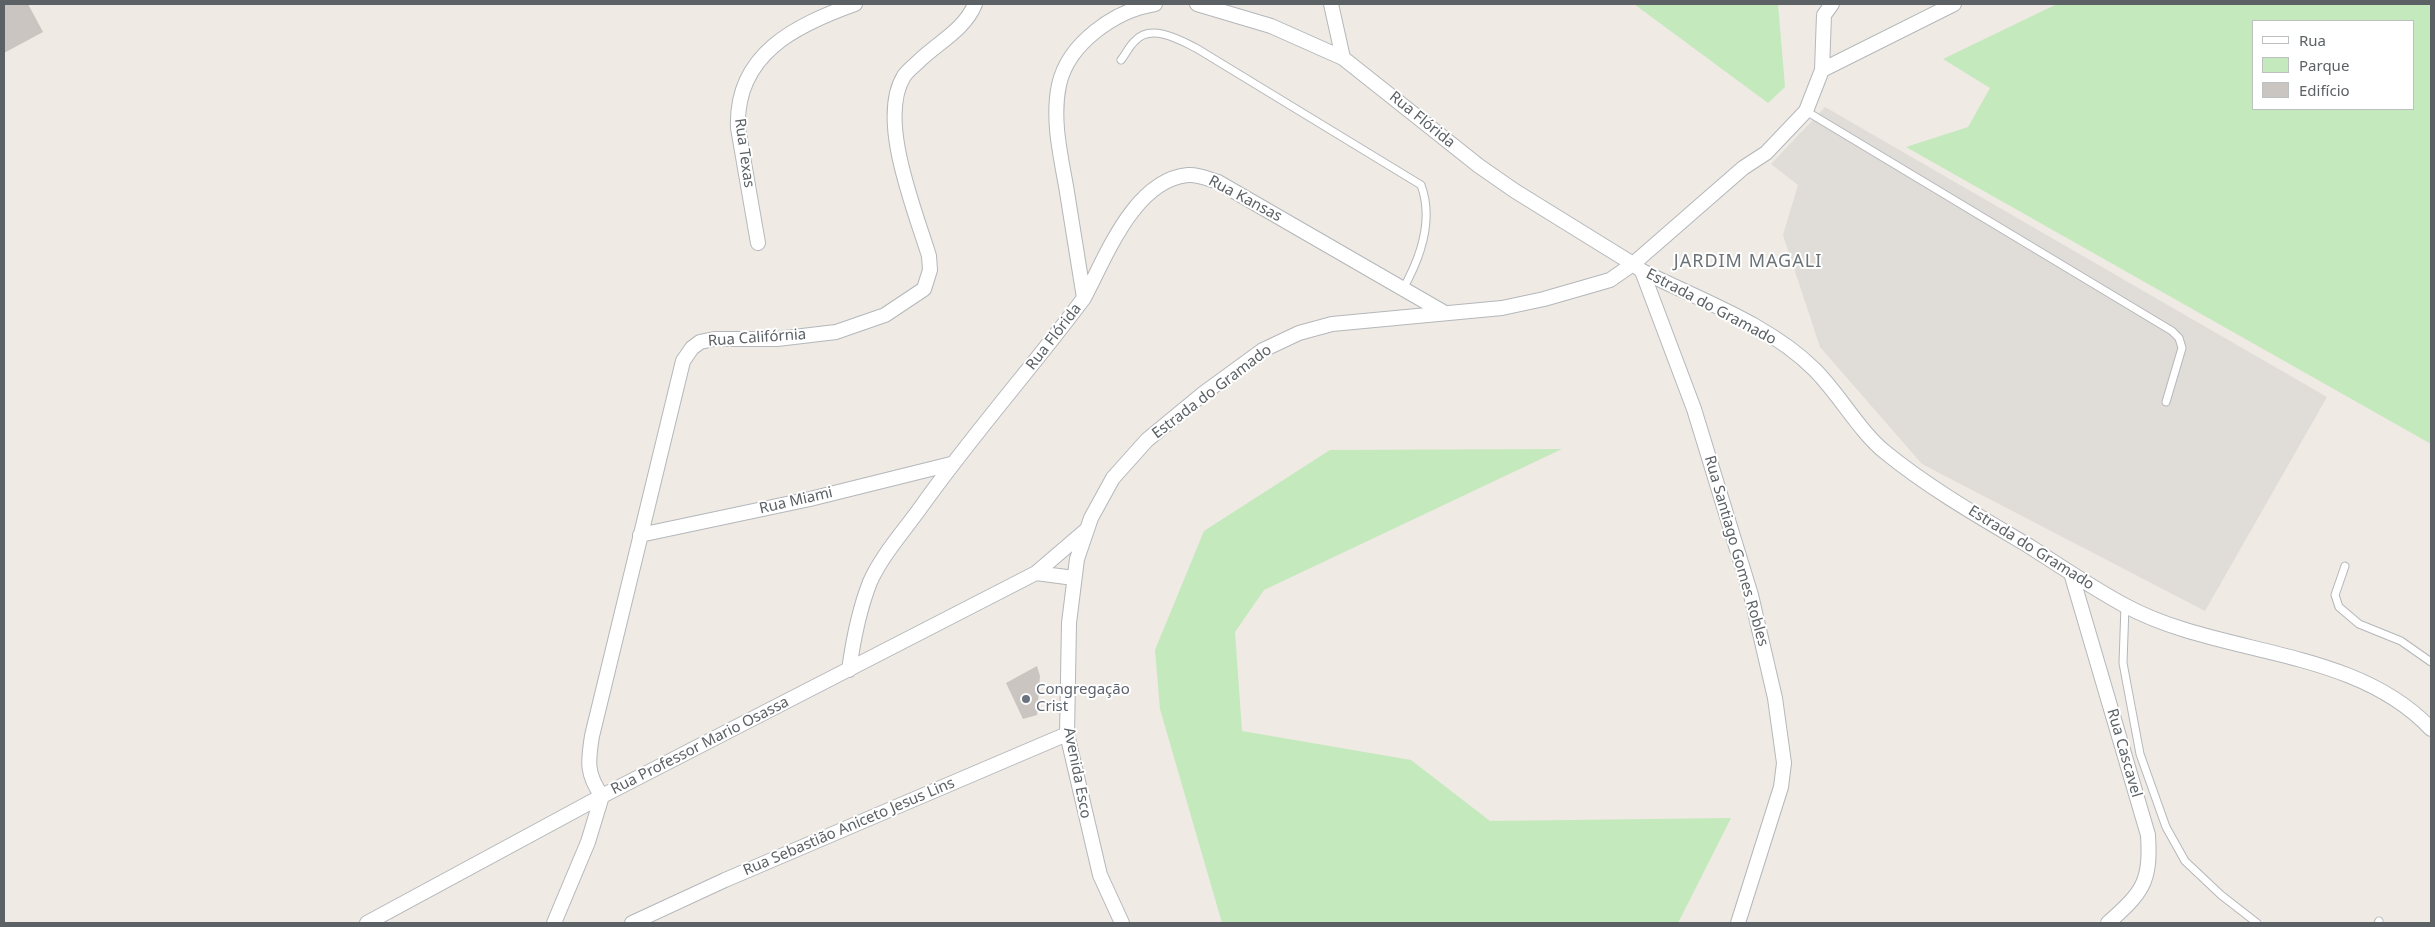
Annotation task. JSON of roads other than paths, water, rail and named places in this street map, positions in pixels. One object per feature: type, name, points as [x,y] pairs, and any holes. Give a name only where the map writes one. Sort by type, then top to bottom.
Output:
[{"type":"street","name":"Rua Texas","points":[[758,243],[738,128],[738,111],[744,85],[757,65],[778,40],[813,19],[855,4]]},
{"type":"street","name":"Rua Califórnia","points":[[602,796],[592,783],[589,758],[640,534],[684,361],[692,348],[700,342],[714,339],[777,339],[836,332],[885,315],[924,289],[930,270],[929,256],[903,169],[893,124],[895,99],[904,76],[930,50],[958,29],[971,14],[975,4]]},
{"type":"street","name":"Rua Flórida","points":[[849,670],[860,612],[871,581],[887,554],[952,464],[1048,347],[1084,298],[1057,133],[1056,104],[1059,82],[1071,59],[1088,37],[1116,16],[1141,6],[1156,4]]},
{"type":"street","name":"Rua Flórida","points":[[1197,4],[1272,26],[1343,58],[1479,166],[1515,191],[1638,268]]},
{"type":"street","points":[[1332,4],[1343,58]]},
{"type":"street","points":[[1822,70],[1954,4]]},
{"type":"street","points":[[1638,268],[1743,168],[1766,152],[1806,111],[1822,70],[1825,7]]},
{"type":"street","name":"Rua Kansas","points":[[1084,298],[1124,222],[1140,201],[1170,180],[1187,175],[1200,176],[1218,182],[1445,313]]},
{"type":"street","name":"Estrada do Gramado","points":[[1087,529],[1113,478],[1147,440],[1204,393],[1263,350],[1299,333],[1332,324],[1502,308],[1562,295],[1610,280],[1638,268],[1754,326],[1787,347],[1815,370],[1882,450],[1962,506],[2125,606],[2188,631],[2278,653],[2344,675],[2380,690],[2423,720],[2431,729]]},
{"type":"street","name":"Rua Santiago Gomes Robles","points":[[1638,268],[1694,409],[1751,595],[1775,698],[1784,763],[1782,787],[1738,923]]},
{"type":"street","name":"Rua Miami","points":[[640,534],[810,499],[952,464]]},
{"type":"street","name":"Rua Professor Mario Osassa","points":[[367,923],[602,796],[1036,573],[1087,529]]},
{"type":"street","name":"Avenida Esco","points":[[1087,529],[1077,559],[1069,623],[1068,734],[1100,875],[1122,923]]},
{"type":"street","points":[[1036,573],[1074,578]]},
{"type":"street","name":"Rua Cascavel","points":[[2072,573],[2148,834],[2150,863],[2143,887],[2108,923]]},
{"type":"street","name":"Rua Sebastião Aniceto Jesus Lins","points":[[632,923],[725,880],[1068,734]]},
{"type":"street","points":[[554,923],[588,842],[602,796]]},
{"type":"lane","points":[[1121,60],[1136,40],[1150,34],[1167,34],[1196,48],[1421,185],[1427,201],[1424,242],[1403,289]]},
{"type":"lane","points":[[1806,111],[2172,331],[2179,338],[2182,348],[2166,402]]},
{"type":"lane","points":[[2345,566],[2335,595],[2339,607],[2359,624],[2400,641],[2431,662]]},
{"type":"lane","points":[[2125,606],[2123,663],[2140,754],[2166,827],[2185,861],[2221,895],[2257,923]]},
{"type":"place","name":"Congregação Crist","points":[[1026,699]]},
{"type":"district","name":"JARDIM MAGALI","points":[[1748,262]]}]
